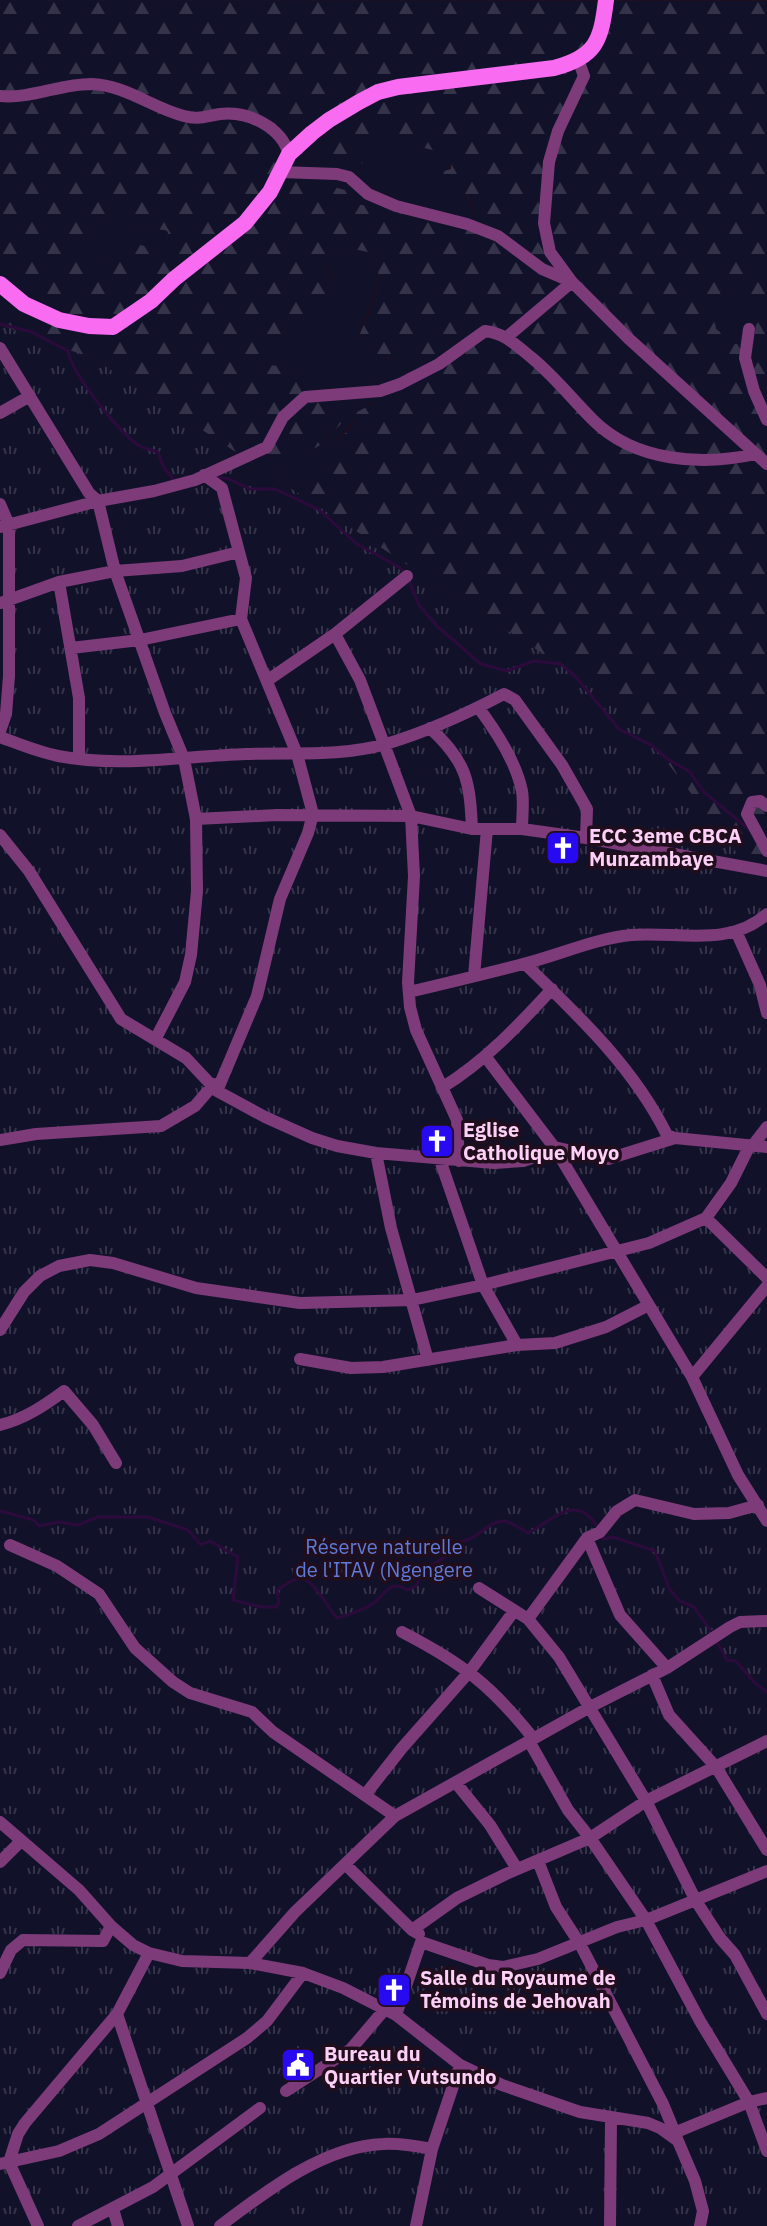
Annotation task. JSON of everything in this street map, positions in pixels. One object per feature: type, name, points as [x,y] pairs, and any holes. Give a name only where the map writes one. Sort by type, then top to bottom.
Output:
[{"type":"street","points":[[0,284],[24,304],[59,320],[113,327],[151,301],[245,223],[270,192],[289,154],[329,120],[378,92],[579,62],[594,47],[603,22],[606,0]]},
{"type":"street","points":[[579,62],[584,76],[558,131],[549,162],[544,223],[550,252],[572,282],[628,338],[767,464]]},
{"type":"street","points":[[0,96],[15,97],[62,86],[91,84],[114,87],[181,116],[199,119],[221,114],[247,117],[270,127],[285,140],[289,154]]},
{"type":"street","points":[[280,172],[349,177],[368,194],[396,206],[467,224],[498,236],[542,269],[572,282]]},
{"type":"street","points":[[507,337],[572,282]]},
{"type":"street","points":[[749,329],[745,358],[754,391],[767,420]]},
{"type":"street","points":[[5,526],[200,477],[267,447],[277,434],[283,417],[305,397],[380,391],[439,364],[485,331],[507,337],[555,377],[594,421],[623,441],[653,453],[691,461],[719,461],[756,454]]},
{"type":"street","points":[[0,348],[89,493],[98,501],[115,571],[184,759],[196,819],[197,891],[191,955],[185,982],[156,1038]]},
{"type":"street","points":[[0,413],[30,396]]},
{"type":"street","points":[[0,1140],[36,1134],[161,1126],[195,1106],[215,1088],[257,996],[280,899],[308,833],[313,814],[297,754],[241,619],[246,578],[222,488],[200,477]]},
{"type":"street","points":[[0,504],[5,526],[4,602],[9,676],[6,714],[0,734],[37,751],[79,759],[184,759],[362,749],[430,728],[504,694],[515,700],[562,765],[587,809],[586,838]]},
{"type":"street","points":[[4,602],[59,582],[115,571],[182,566],[239,552]]},
{"type":"street","points":[[268,680],[335,634],[407,576]]},
{"type":"street","points":[[59,582],[79,698],[79,759]]},
{"type":"street","points":[[71,648],[140,640],[241,619]]},
{"type":"street","points":[[335,634],[360,680],[411,816],[414,876],[409,992],[416,1030],[457,1120],[459,1161]]},
{"type":"street","points":[[478,707],[508,755],[522,791],[522,829]]},
{"type":"street","points":[[430,728],[456,754],[464,772],[471,792],[472,829]]},
{"type":"street","points":[[763,844],[751,823],[748,808],[752,802],[760,801],[767,806]]},
{"type":"street","points":[[196,819],[313,814],[411,816],[472,829],[522,829],[586,838],[767,871]]},
{"type":"street","points":[[474,976],[487,829]]},
{"type":"street","points":[[0,835],[29,871],[121,1019],[186,1058],[215,1088],[265,1117],[337,1146],[459,1161],[523,1161],[555,1149],[608,1159],[675,1138]]},
{"type":"street","points":[[409,992],[525,964],[614,937],[669,934],[717,937],[748,928],[767,914]]},
{"type":"street","points":[[736,931],[764,988],[767,1013]]},
{"type":"street","points":[[525,964],[616,1056],[657,1115],[667,1135],[757,1145]]},
{"type":"street","points":[[443,1087],[468,1071],[506,1038],[552,989]]},
{"type":"street","points":[[485,1056],[555,1149],[692,1377],[738,1475],[767,1521]]},
{"type":"street","points":[[0,1330],[24,1292],[40,1276],[70,1262],[90,1260],[113,1263],[196,1288],[300,1303],[412,1300],[649,1243],[706,1218],[767,1127]]},
{"type":"street","points":[[376,1153],[391,1228],[428,1360]]},
{"type":"street","points":[[439,1157],[483,1285],[517,1345]]},
{"type":"street","points":[[706,1218],[767,1278]]},
{"type":"street","points":[[692,1377],[767,1286]]},
{"type":"street","points":[[300,1359],[351,1368],[383,1367],[517,1345],[555,1343],[606,1327],[649,1305]]},
{"type":"street","points":[[0,1425],[42,1408],[64,1391],[93,1425],[116,1463]]},
{"type":"street","points":[[528,1619],[587,1538],[600,1532],[617,1511],[635,1500],[694,1514],[729,1513],[758,1505]]},
{"type":"street","points":[[587,1538],[620,1615],[667,1668]]},
{"type":"street","points":[[10,1545],[57,1566],[99,1594],[135,1648],[173,1682],[190,1693],[252,1712],[273,1732],[395,1816]]},
{"type":"street","points":[[479,1588],[528,1619],[559,1657],[646,1801],[696,1901],[735,1955],[767,2014]]},
{"type":"street","points":[[365,1795],[470,1671],[514,1611]]},
{"type":"street","points":[[250,1963],[295,1912],[395,1816],[590,1707],[667,1668],[740,1622],[767,1621]]},
{"type":"street","points":[[402,1632],[470,1671],[501,1699],[531,1740],[568,1810],[646,1920],[700,2021],[749,2102],[767,2151]]},
{"type":"street","points":[[652,1675],[669,1715],[716,1767],[767,1850]]},
{"type":"street","points":[[412,1930],[457,1898],[590,1838],[646,1801],[767,1741]]},
{"type":"street","points":[[456,1783],[490,1825],[517,1869]]},
{"type":"street","points":[[0,1822],[79,1890],[111,1926],[133,1945],[149,1953],[182,1961],[250,1963],[303,1973],[343,1988],[390,2012],[460,2065],[533,2097],[580,2112],[648,2123],[676,2137]]},
{"type":"street","points":[[0,1862],[21,1841]]},
{"type":"street","points":[[538,1861],[556,1907],[580,1944],[663,2104],[701,2196],[703,2211],[700,2226]]},
{"type":"street","points":[[346,1865],[412,1930],[465,1958]]},
{"type":"street","points":[[286,2091],[351,2049],[390,2012],[421,1942],[465,1958],[503,1967],[538,1959],[617,1927],[646,1920],[767,1871]]},
{"type":"street","points":[[0,1973],[11,1950],[23,1940],[103,1941],[111,1926]]},
{"type":"street","points":[[4,2163],[25,2123],[117,2014],[149,1953]]},
{"type":"street","points":[[4,2163],[59,2151],[99,2134],[247,2038],[267,2021],[303,1973]]},
{"type":"street","points":[[117,2014],[188,2226]]},
{"type":"street","points":[[416,2226],[432,2149],[460,2065]]},
{"type":"street","points":[[676,2137],[749,2102],[767,2098]]},
{"type":"street","points":[[78,2226],[169,2175],[260,2108]]},
{"type":"street","points":[[610,2226],[611,2118]]},
{"type":"street","points":[[220,2226],[268,2190],[320,2161],[363,2146],[383,2144],[432,2149]]},
{"type":"street","points":[[4,2163],[38,2226]]},
{"type":"street","points":[[113,2209],[118,2226]]},
{"type":"green space","points":[[0,0],[767,1],[767,892],[625,708],[94,359],[0,325]],"holes":[[[378,129],[382,130],[398,141],[434,150],[452,160],[451,169],[444,171],[438,181],[468,197],[475,210],[473,231],[387,208],[361,205],[345,190],[297,177],[296,166],[310,160],[352,164],[364,162],[370,156]],[[108,212],[137,228],[165,230],[168,232],[167,240],[179,248],[166,251],[127,242],[121,245],[111,262],[94,263],[84,259],[83,251],[86,238]],[[359,250],[376,254],[377,293],[358,339],[355,355],[372,359],[414,356],[423,358],[423,362],[417,369],[388,382],[380,400],[357,412],[353,425],[336,443],[327,467],[313,481],[304,482],[284,477],[278,470],[290,458],[319,446],[341,424],[347,414],[346,397],[343,389],[303,388],[301,370],[262,361],[266,351],[282,335],[333,307],[336,293],[325,260],[326,256],[337,251]],[[739,278],[752,306],[756,329],[750,344],[727,344],[724,335],[716,329],[722,285],[727,279]]]},
{"type":"green space","points":[[378,129],[398,141],[434,150],[453,160],[448,170],[471,204],[473,231],[387,208],[361,205],[345,190],[296,177],[296,166],[315,159],[368,159],[371,142]]},
{"type":"green space","points":[[108,212],[137,228],[165,230],[168,232],[167,239],[180,248],[166,251],[121,245],[111,262],[94,263],[84,259],[86,238]]},
{"type":"green space","points":[[359,250],[376,254],[377,280],[357,340],[388,359],[403,354],[424,358],[423,362],[417,369],[388,382],[380,400],[367,405],[337,440],[327,467],[313,481],[293,480],[280,474],[278,470],[282,465],[320,445],[337,429],[336,388],[303,388],[301,370],[270,365],[262,360],[280,336],[329,310],[333,278],[326,256],[337,251]]},
{"type":"green space","points":[[739,278],[752,306],[756,329],[750,344],[727,344],[716,329],[715,322],[722,285],[727,279]]},
{"type":"green space","name":"Réserve naturelle de l'ITAV (Ngengere","points":[[0,325],[94,359],[625,708],[767,892],[767,2226],[0,2226]]},
{"type":"waterway","points":[[0,324],[32,332],[68,351],[87,388],[110,417],[140,446],[158,452],[163,466],[174,480]]},
{"type":"waterway","points":[[213,476],[229,479],[250,489],[275,489],[318,509],[357,544],[405,573]]},
{"type":"waterway","points":[[409,580],[419,605],[438,627],[481,664],[507,671],[534,661],[561,664],[576,677],[619,729],[651,745],[689,771],[704,792],[751,831]]},
{"type":"waterway","points":[[0,1511],[34,1520],[39,1526],[59,1522],[78,1525],[98,1517],[148,1517],[188,1530],[201,1545],[210,1541],[238,1557],[233,1600],[261,1607],[276,1607],[279,1603],[277,1590],[303,1578],[318,1591],[337,1618],[369,1606],[395,1586],[407,1590],[416,1586],[426,1570],[450,1554],[462,1541],[499,1522],[510,1523],[528,1533],[573,1510],[582,1511],[598,1528]]},
{"type":"waterway","points":[[601,1534],[603,1539],[613,1537],[655,1551],[670,1590],[680,1601],[694,1607],[713,1634]]},
{"type":"waterway","points":[[716,1641],[727,1660],[736,1661],[767,1692]]},
{"type":"place","name":"ECC 3eme CBCA Munzambaye","points":[[563,848]]},
{"type":"place","name":"Eglise Catholique Moyo","points":[[437,1141]]},
{"type":"place","name":"Salle du Royaume de Témoins de Jehovah","points":[[394,1990]]},
{"type":"place","name":"Bureau du Quartier Vutsundo","points":[[298,2065]]}]
